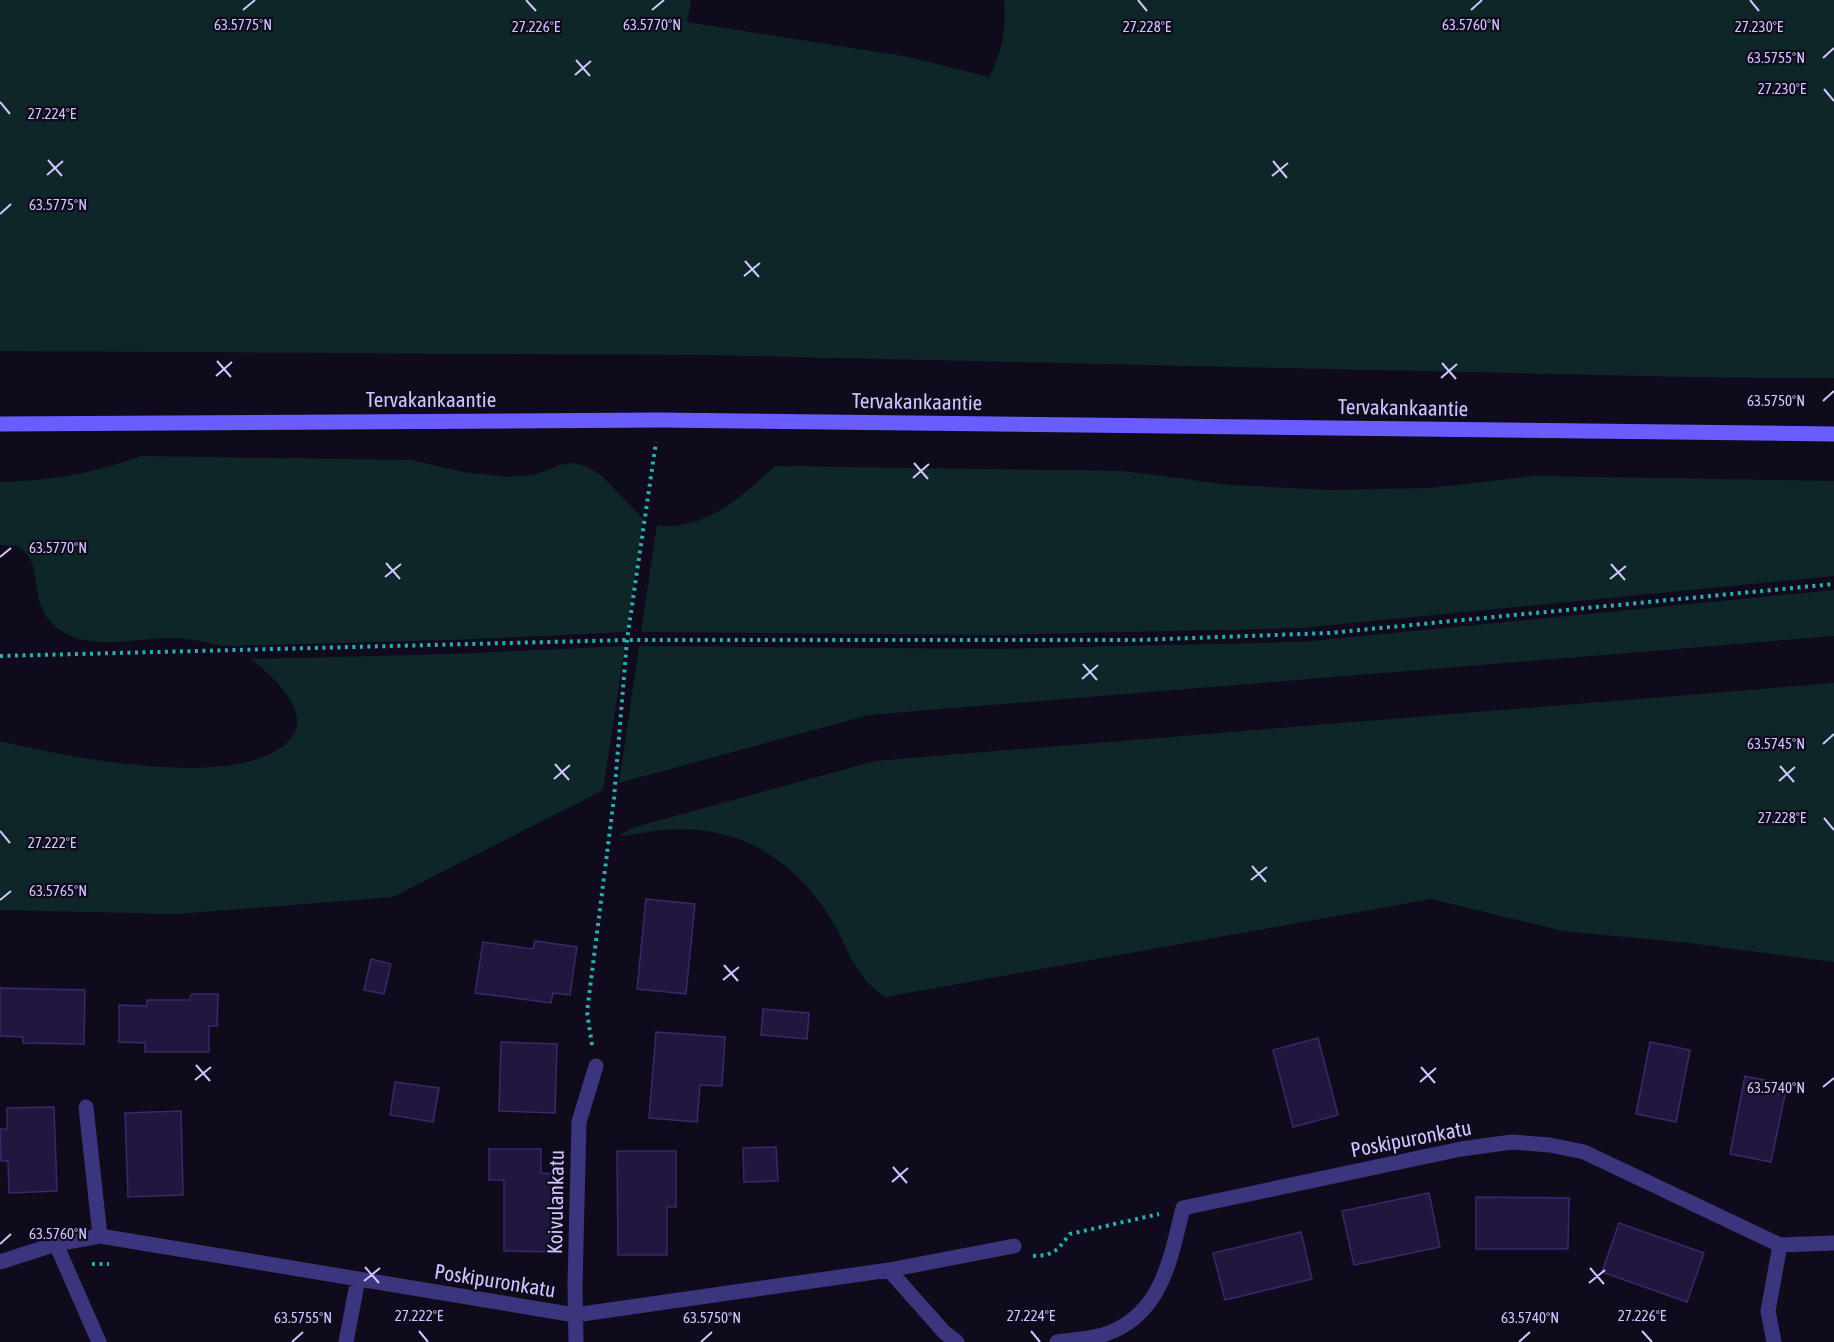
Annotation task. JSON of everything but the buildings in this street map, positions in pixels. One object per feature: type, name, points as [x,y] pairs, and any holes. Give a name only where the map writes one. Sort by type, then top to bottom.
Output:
[{"type":"street","name":"Tervakankaantie","points":[[0,424],[660,420],[1834,434]]},
{"type":"street","name":"Koivulankatu","points":[[576,1342],[579,1122],[596,1066]]},
{"type":"street","points":[[86,1107],[100,1236]]},
{"type":"street","name":"Poskipuronkatu","points":[[1183,1208],[1461,1149],[1512,1142],[1550,1145],[1584,1152],[1780,1245],[1834,1243]]},
{"type":"street","points":[[1057,1342],[1103,1335],[1130,1321],[1150,1303],[1167,1271],[1183,1208]]},
{"type":"street","name":"Poskipuronkatu","points":[[0,1262],[56,1244],[100,1236],[575,1315],[889,1270],[1014,1246]]},
{"type":"street","points":[[56,1244],[99,1342]]},
{"type":"street","points":[[1774,1342],[1768,1311],[1780,1245]]},
{"type":"street","points":[[889,1270],[944,1332],[957,1342]]},
{"type":"street","points":[[346,1342],[358,1279]]},
{"type":"path","points":[[596,1066],[587,1012],[614,798],[627,640],[660,420]]},
{"type":"path","points":[[0,656],[627,640],[1139,640],[1329,633],[1834,585]]},
{"type":"path","points":[[1014,1246],[1032,1257],[1047,1255],[1058,1249],[1071,1234],[1183,1208]]},
{"type":"path","points":[[67,1269],[90,1264],[119,1265]]},
{"type":"green space","points":[[0,0],[691,0],[687,22],[909,57],[989,77],[1002,40],[1005,20],[1004,0],[1834,0],[1834,378],[1688,377],[705,355],[0,351]]},
{"type":"green space","points":[[141,456],[411,460],[464,472],[506,477],[534,475],[572,463],[586,466],[601,475],[643,519],[627,632],[452,640],[222,646],[178,638],[107,642],[75,638],[61,631],[44,612],[40,604],[32,563],[26,553],[18,546],[0,545],[0,482],[72,475]]},
{"type":"green space","points":[[775,466],[1123,471],[1231,485],[1331,490],[1429,488],[1534,476],[1834,481],[1834,576],[1301,628],[998,635],[641,632],[657,525],[674,526],[707,517],[736,500]]},
{"type":"green space","points":[[1834,590],[1834,636],[869,715],[619,783],[639,646],[999,649],[1301,642]]},
{"type":"green space","points":[[625,646],[603,790],[393,897],[176,914],[0,910],[0,741],[108,762],[197,768],[237,764],[269,754],[292,737],[297,727],[297,716],[293,704],[278,683],[251,659],[453,654]]},
{"type":"green space","points":[[1834,683],[1834,962],[1689,943],[1563,931],[1431,899],[885,997],[858,970],[831,919],[816,898],[800,879],[761,849],[739,839],[691,829],[620,835],[635,827],[875,761]]}]
